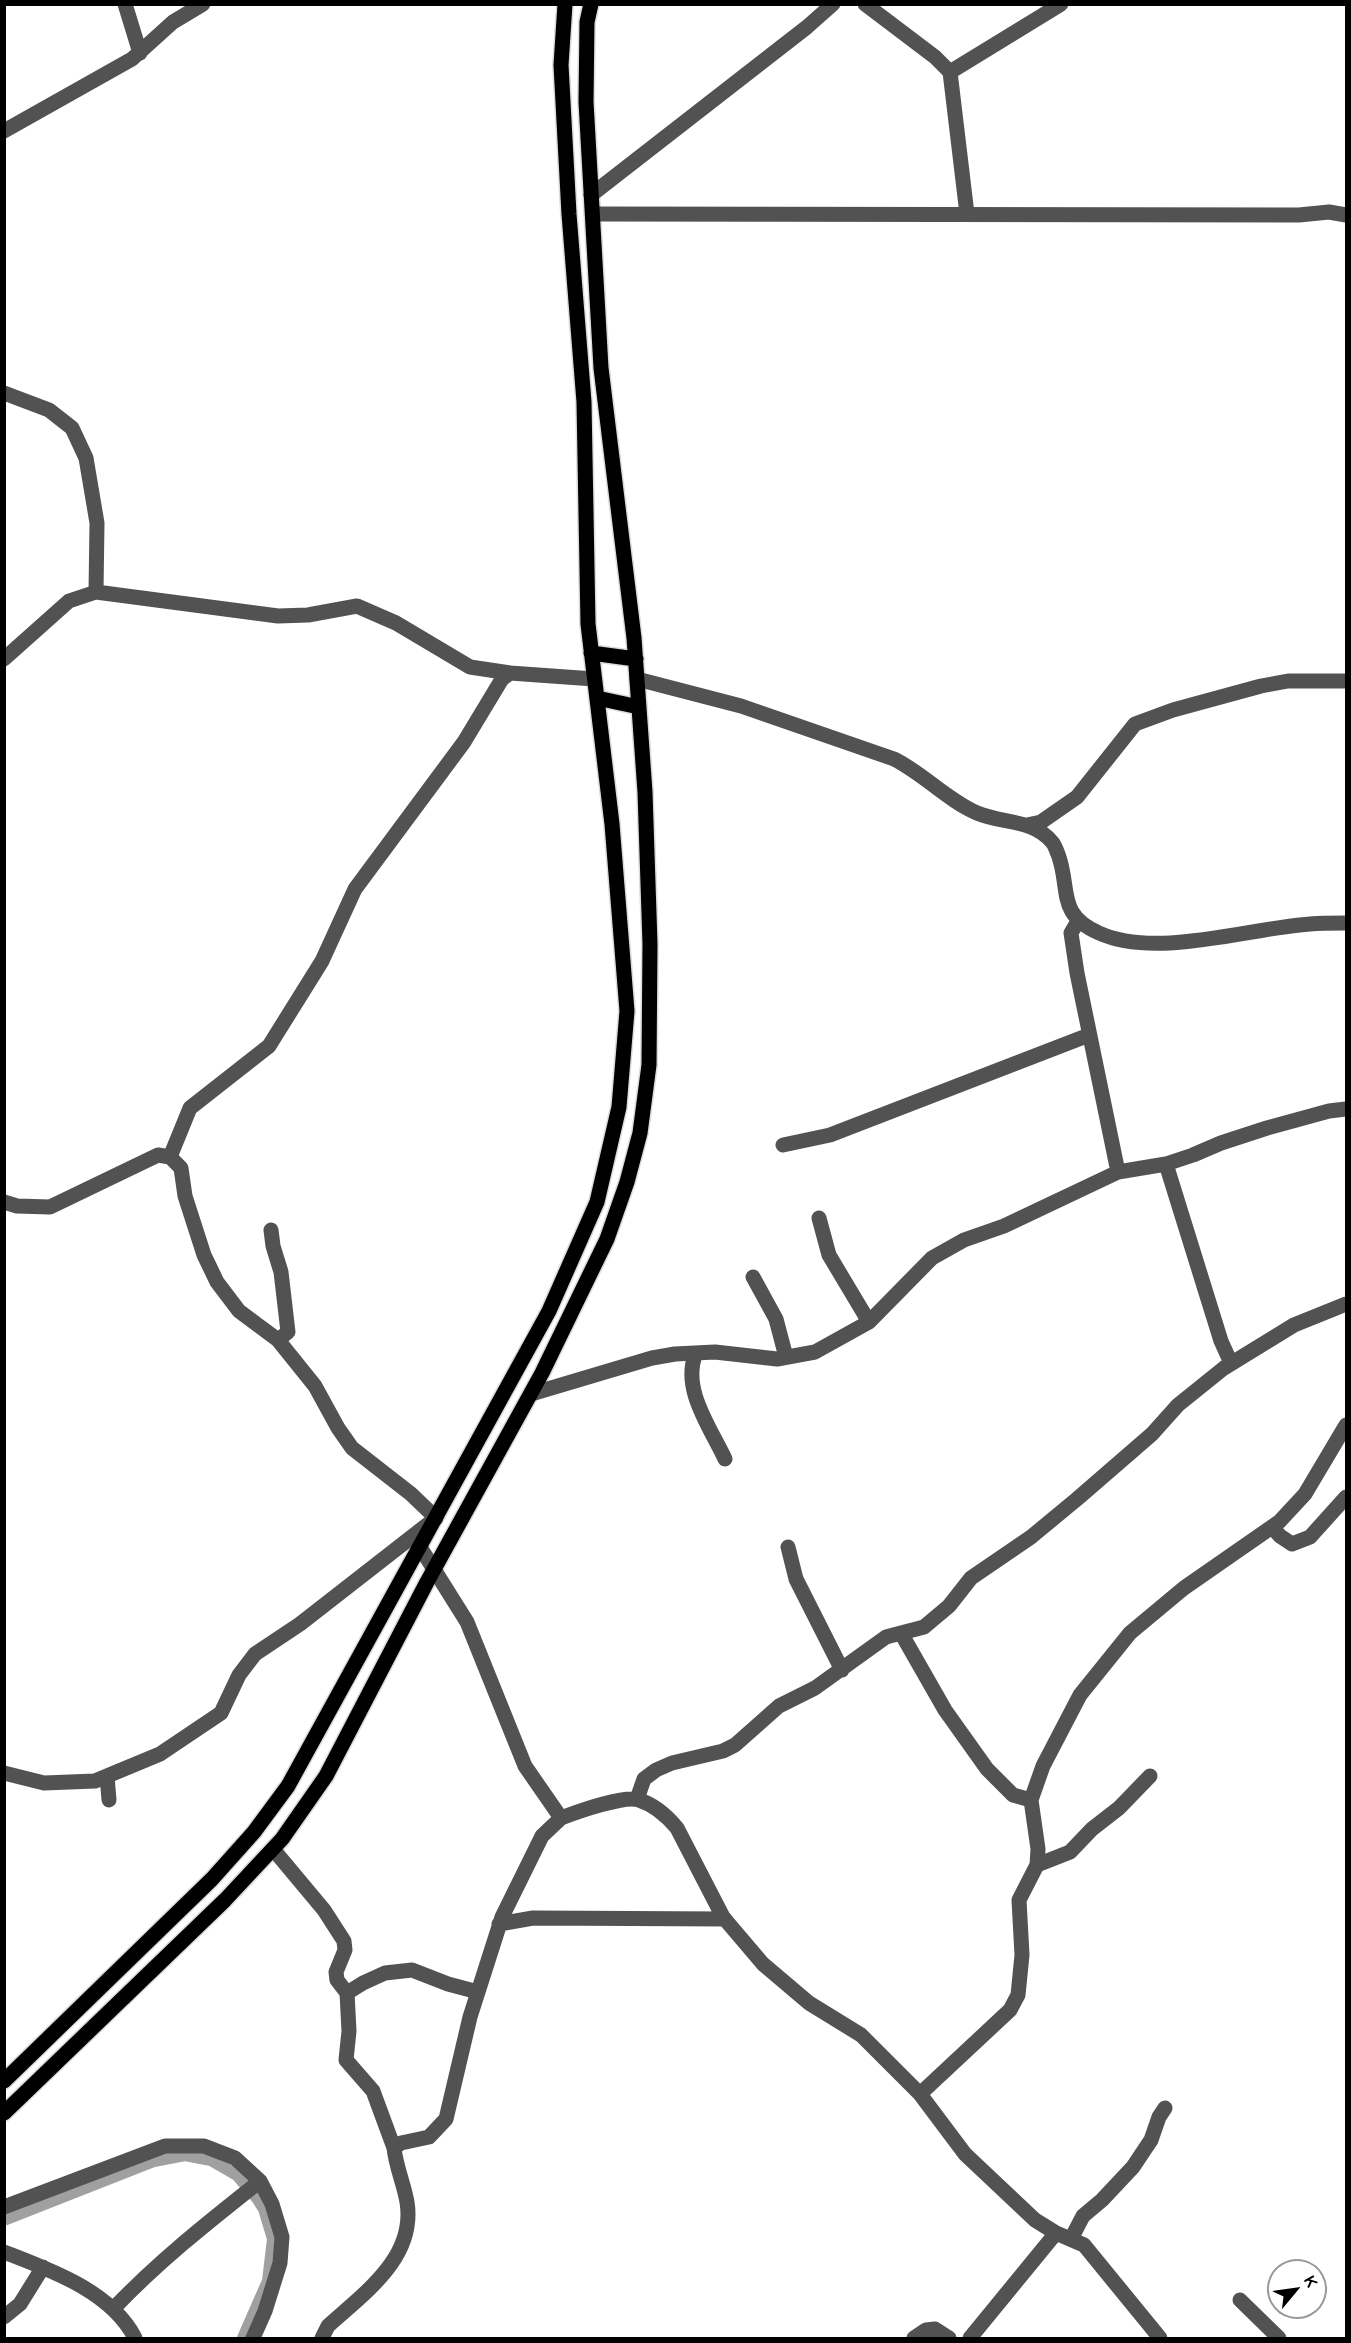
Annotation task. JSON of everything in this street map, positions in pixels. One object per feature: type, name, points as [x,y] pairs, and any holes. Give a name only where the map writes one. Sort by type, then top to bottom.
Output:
[{"type":"main road","points":[[4,2081],[212,1879],[254,1832],[288,1786],[549,1311],[597,1202],[619,1107],[627,1011],[612,825],[588,624],[584,402],[569,214],[561,65],[565,4]]},
{"type":"main road","points":[[4,2113],[225,1900],[273,1849],[326,1776],[435,1569],[531,1394],[607,1239],[627,1182],[640,1133],[649,1065],[650,944],[645,792],[636,659],[601,368],[586,102],[587,22],[591,4]]},
{"type":"main road","points":[[591,653],[636,659]]},
{"type":"main road","points":[[597,698],[639,707]]},
{"type":"street","points":[[125,4],[140,53]]},
{"type":"street","points":[[4,131],[140,53],[173,22],[203,4]]},
{"type":"street","points":[[591,195],[833,4]]},
{"type":"street","points":[[865,4],[935,57],[950,72],[967,214]]},
{"type":"street","points":[[950,72],[1061,4]]},
{"type":"street","points":[[593,214],[1299,215],[1329,212],[1347,215]]},
{"type":"street","points":[[4,393],[49,410],[72,428],[86,458],[97,523],[96,592]]},
{"type":"street","points":[[4,659],[69,601],[96,592],[278,616],[308,615],[357,606],[396,623],[470,667],[510,673],[594,679]]},
{"type":"street","points":[[170,1156],[190,1108],[269,1046],[322,961],[355,889],[464,742],[502,679],[510,673]]},
{"type":"street","points":[[637,679],[741,706],[894,759],[915,770],[968,809],[993,819],[1027,825],[1038,830],[1054,843],[1061,862],[1067,903],[1078,921],[1100,934],[1140,943],[1196,941],[1310,924],[1347,923]]},
{"type":"street","points":[[1027,825],[1041,822],[1077,797],[1135,724],[1173,710],[1261,686],[1288,681],[1347,681]]},
{"type":"street","points":[[1078,921],[1071,933],[1089,1035],[1118,1172]]},
{"type":"street","points":[[783,1145],[830,1135],[1089,1035]]},
{"type":"street","points":[[531,1394],[652,1358],[675,1354],[715,1352],[777,1359],[815,1352],[869,1322],[932,1258],[964,1240],[1004,1226],[1118,1172],[1166,1164],[1267,1128],[1347,1109]]},
{"type":"street","points":[[4,1202],[17,1206],[50,1207],[158,1155],[170,1156],[181,1167],[185,1196],[204,1256],[217,1282],[239,1311],[278,1340],[315,1386],[352,1448],[411,1494],[436,1518],[300,1624],[255,1654],[239,1675],[221,1713],[160,1754],[95,1781],[44,1783],[4,1773]]},
{"type":"street","points":[[1166,1164],[1221,1341],[1231,1364]]},
{"type":"street","points":[[819,1218],[829,1256],[869,1322]]},
{"type":"street","points":[[271,1230],[281,1272],[288,1332],[278,1340]]},
{"type":"street","points":[[753,1277],[776,1319],[786,1357]]},
{"type":"street","points":[[637,1799],[644,1779],[656,1770],[672,1763],[723,1751],[735,1745],[779,1706],[815,1688],[886,1637],[924,1627],[950,1606],[971,1578],[1031,1537],[1152,1434],[1178,1405],[1231,1364],[1294,1325],[1347,1304]]},
{"type":"street","points":[[696,1353],[692,1364],[696,1398],[724,1458]]},
{"type":"street","points":[[920,2094],[1010,2010],[1018,1995],[1022,1955],[1019,1900],[1037,1865],[1038,1850],[1031,1800],[1043,1766],[1080,1695],[1130,1633],[1184,1588],[1272,1527],[1305,1494],[1347,1425]]},
{"type":"street","points":[[1272,1527],[1292,1544],[1310,1537],[1347,1497]]},
{"type":"street","points":[[420,1547],[467,1622],[525,1766],[561,1818]]},
{"type":"street","points":[[788,1547],[796,1579],[842,1670]]},
{"type":"street","points":[[902,1633],[945,1710],[987,1769],[1013,1795],[1031,1800]]},
{"type":"street","points":[[107,1776],[108,1800]]},
{"type":"street","points":[[1037,1865],[1070,1852],[1092,1829],[1119,1808],[1150,1776]]},
{"type":"street","points":[[394,2148],[401,2143],[429,2137],[446,2119],[478,1992],[499,1924],[542,1836],[561,1818],[586,1808],[637,1799],[654,1806],[677,1828],[725,1919],[763,1964],[809,2003],[861,2035],[920,2094],[965,2154],[1035,2220],[1056,2233],[1084,2245],[1160,2338]]},
{"type":"street","points":[[273,1849],[324,1910],[344,1941],[345,1950],[336,1972],[337,1980],[347,1993],[349,2031],[346,2060],[373,2091],[394,2148],[408,2203],[407,2235],[389,2271],[328,2326],[322,2338]]},
{"type":"street","points":[[499,1924],[533,1918],[725,1919]]},
{"type":"street","points":[[347,1993],[385,1973],[412,1970],[448,1984],[478,1992]]},
{"type":"street","points":[[1071,2239],[1083,2216],[1102,2200],[1133,2167],[1151,2140],[1159,2117],[1165,2108]]},
{"type":"street","points":[[4,2207],[165,2146],[204,2146],[235,2158],[254,2186],[272,2204],[282,2237],[280,2263],[265,2311],[253,2338]]},
{"type":"street","points":[[113,2309],[149,2272],[254,2186]]},
{"type":"street","points":[[970,2338],[1056,2233]]},
{"type":"street","points":[[4,2252],[70,2278],[113,2309],[131,2337]]},
{"type":"street","points":[[4,2317],[20,2304],[43,2267]]},
{"type":"street","points":[[1240,2300],[1280,2338]]},
{"type":"street","points":[[914,2338],[926,2330],[935,2329],[949,2338]]},
{"type":"waterway","points":[[4,2220],[154,2161],[185,2155],[211,2160],[237,2175],[257,2198],[264,2209],[273,2239],[268,2281],[243,2338]]}]
